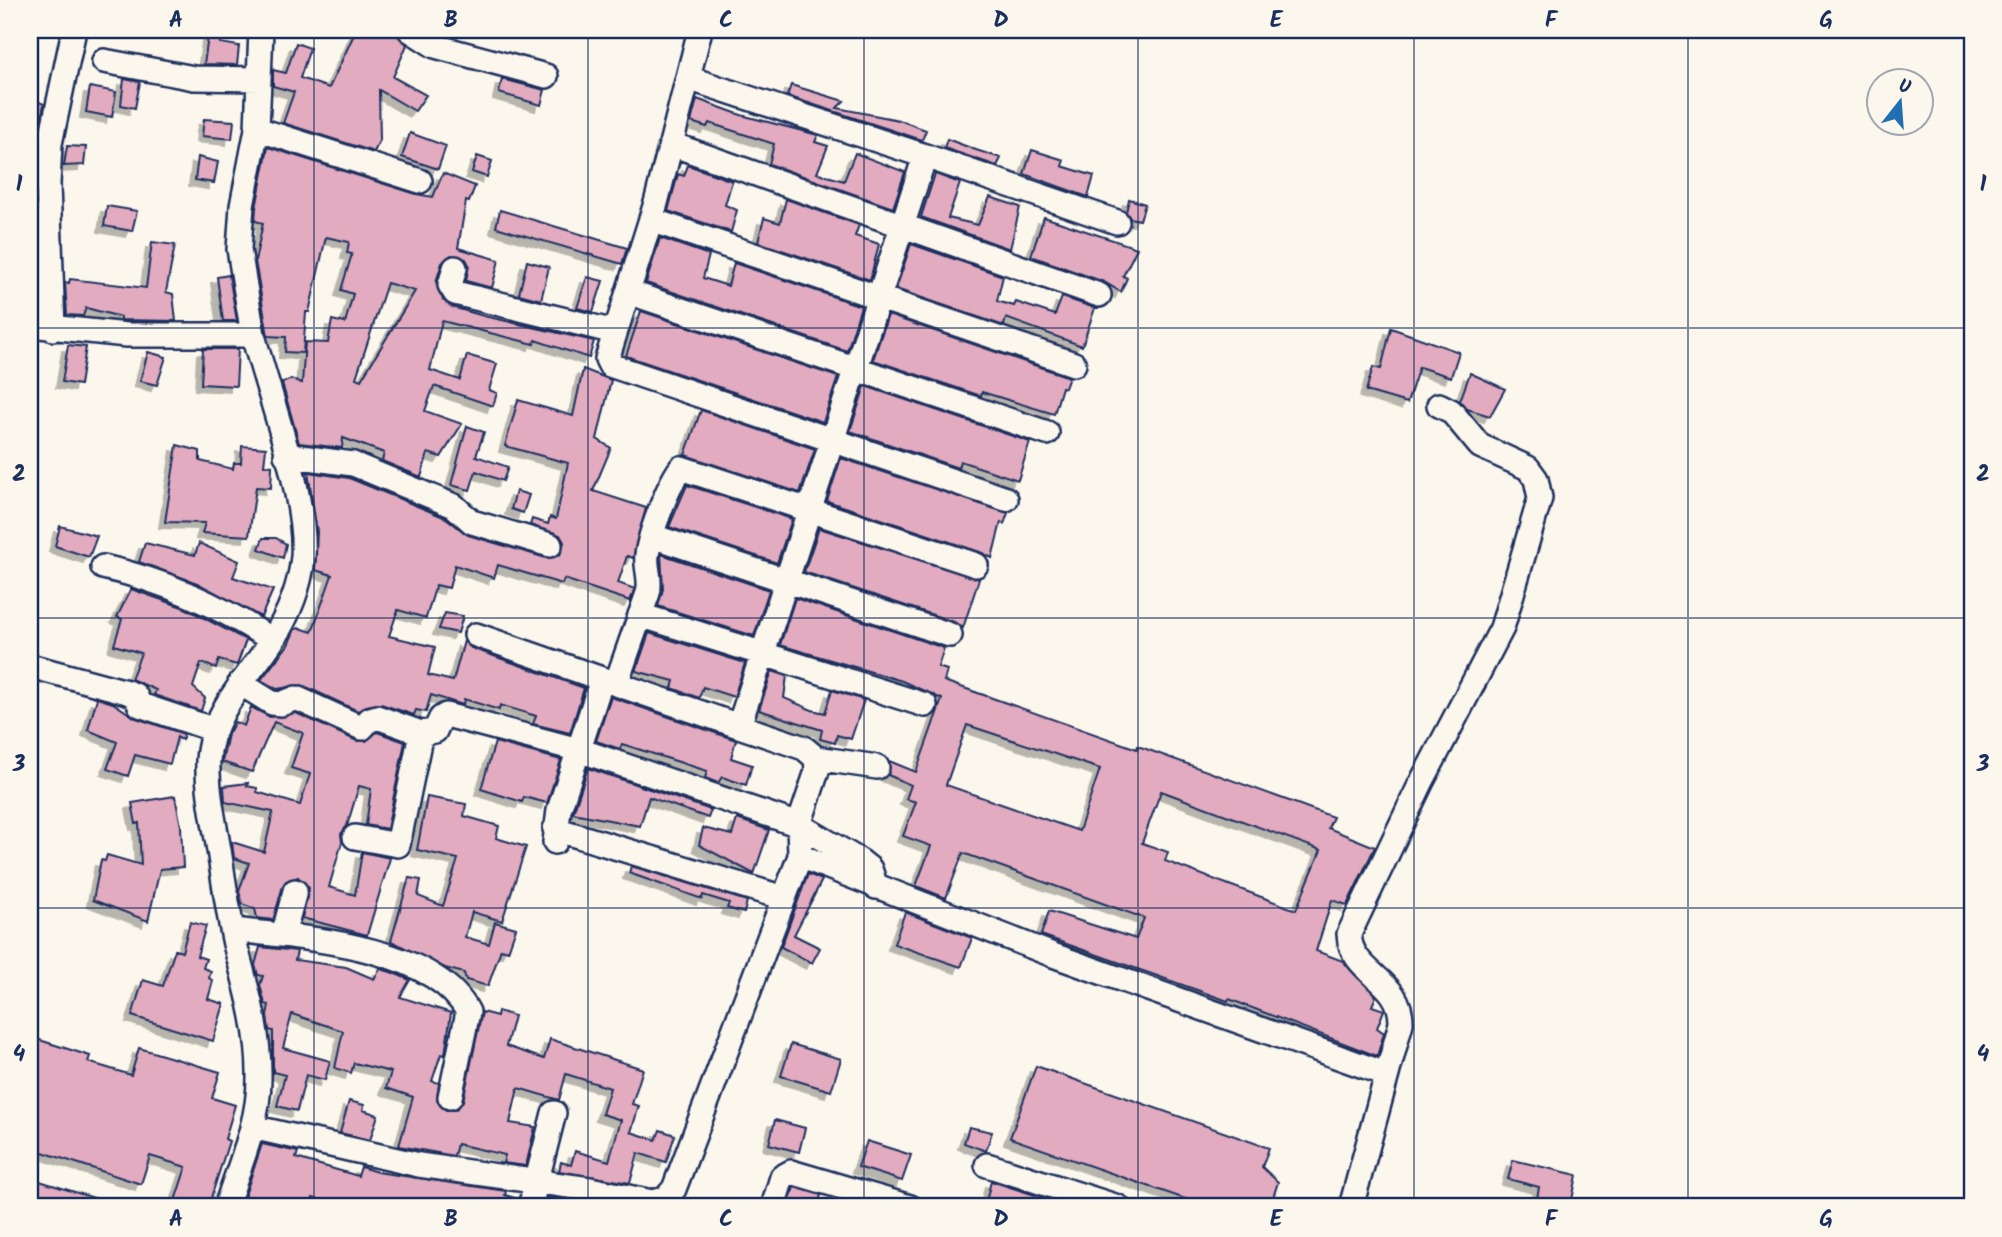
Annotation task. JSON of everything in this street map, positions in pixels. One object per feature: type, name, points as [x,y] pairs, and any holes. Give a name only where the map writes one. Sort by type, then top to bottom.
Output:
[{"type":"street","points":[[53,329],[48,184],[40,143],[74,30]]},
{"type":"street","points":[[226,1207],[252,1127],[259,1082],[258,1043],[232,930],[212,811],[208,761],[215,730],[240,683],[272,640],[292,603],[303,557],[302,529],[286,455],[253,335],[239,249],[242,206],[257,129],[261,30]]},
{"type":"street","points":[[410,30],[424,41],[443,48],[546,76]]},
{"type":"street","points":[[700,30],[651,220],[607,359],[610,365],[1006,499]]},
{"type":"street","points":[[104,61],[194,78],[260,79]]},
{"type":"street","points":[[688,78],[1117,222]]},
{"type":"street","points":[[257,129],[420,181]]},
{"type":"street","points":[[671,144],[1099,295]]},
{"type":"street","points":[[739,726],[925,156]]},
{"type":"street","points":[[651,220],[1074,364]]},
{"type":"street","points":[[455,268],[450,285],[455,293],[615,332]]},
{"type":"street","points":[[628,292],[1047,433]]},
{"type":"street","points":[[30,325],[127,335],[253,335]]},
{"type":"street","points":[[1351,1207],[1401,1023],[1401,1010],[1395,993],[1356,958],[1350,946],[1349,934],[1421,783],[1502,628],[1540,498],[1536,479],[1528,468],[1480,446],[1451,411],[1439,405]]},
{"type":"street","points":[[286,455],[353,464],[454,506],[472,522],[550,545]]},
{"type":"street","points":[[784,898],[555,835],[579,750],[640,615],[650,584],[647,556],[652,536],[681,468],[976,565]]},
{"type":"street","points":[[652,536],[950,635]]},
{"type":"street","points":[[103,566],[144,576],[193,594],[224,609],[272,640]]},
{"type":"street","points":[[640,615],[925,705]]},
{"type":"street","points":[[476,635],[804,748],[816,758],[877,767]]},
{"type":"street","points":[[30,666],[127,692],[135,695],[140,705],[215,730]]},
{"type":"street","points":[[240,683],[272,703],[281,704],[296,698],[362,728],[370,719],[377,717],[421,733],[435,731],[446,715],[579,750],[799,825],[870,869],[876,887]]},
{"type":"street","points":[[355,836],[397,845],[421,733]]},
{"type":"street","points":[[252,1127],[419,1165],[652,1202],[671,1202],[800,856],[799,825],[817,771],[816,758]]},
{"type":"street","points":[[800,856],[1237,1023],[1386,1074]]},
{"type":"street","points":[[283,935],[295,891]]},
{"type":"street","points":[[232,930],[283,935],[371,950],[402,959],[452,991],[468,1012],[450,1097]]},
{"type":"street","points":[[530,1207],[539,1182],[554,1113]]},
{"type":"street","points":[[987,1165],[1118,1207]]},
{"type":"street","points":[[772,1207],[782,1177],[791,1172],[909,1207]]},
{"type":"building","points":[[209,30],[220,30],[220,43],[239,46],[237,65],[204,64]]},
{"type":"building","points":[[356,30],[396,31],[407,45],[393,77],[426,95],[415,111],[379,90],[380,140],[374,152],[283,123],[294,92],[273,86],[273,70],[286,73],[296,43],[310,48],[300,78],[329,88]]},
{"type":"building","points":[[124,79],[140,82],[135,108],[121,105]]},
{"type":"building","points":[[502,79],[545,90],[541,105],[499,93]]},
{"type":"building","points":[[791,85],[844,101],[837,108],[899,120],[926,130],[922,140],[787,96]]},
{"type":"building","points":[[90,87],[116,92],[112,117],[86,112]]},
{"type":"building","points":[[30,98],[44,104],[36,149],[30,148]]},
{"type":"building","points":[[697,99],[741,115],[818,135],[815,142],[828,146],[817,173],[844,181],[855,153],[905,172],[893,208],[769,164],[774,144],[709,123],[707,127],[691,122]]},
{"type":"building","points":[[204,119],[234,121],[232,139],[202,136]]},
{"type":"building","points":[[410,133],[446,146],[438,169],[402,157]]},
{"type":"building","points":[[947,139],[1001,158],[997,166],[944,148]]},
{"type":"building","points":[[67,146],[86,147],[84,165],[64,166]]},
{"type":"building","points":[[268,147],[416,194],[433,197],[443,173],[475,186],[469,202],[466,201],[458,248],[499,260],[492,288],[466,281],[469,265],[466,259],[451,255],[442,263],[436,282],[443,300],[452,307],[484,316],[594,341],[589,358],[535,340],[534,344],[442,321],[430,370],[460,380],[467,355],[497,364],[489,390],[497,393],[493,406],[434,386],[425,411],[462,424],[441,457],[428,453],[421,477],[382,461],[384,453],[343,438],[342,448],[299,443],[282,383],[291,379],[302,383],[305,342],[328,343],[332,320],[345,323],[353,294],[341,290],[352,254],[347,253],[349,242],[326,237],[309,312],[306,312],[303,353],[285,352],[286,337],[268,336],[255,261],[263,223],[255,221]],"holes":[[[387,283],[415,291],[361,380],[356,378]]]},
{"type":"building","points":[[1032,150],[1064,160],[1062,166],[1094,176],[1088,197],[1024,174]]},
{"type":"building","points":[[30,154],[35,155],[36,239],[30,236]]},
{"type":"building","points":[[477,156],[492,161],[487,177],[472,172]]},
{"type":"building","points":[[198,157],[218,162],[214,183],[195,180]]},
{"type":"building","points":[[688,165],[732,181],[725,205],[737,210],[731,232],[668,211],[678,174],[684,176]]},
{"type":"building","points":[[935,174],[960,183],[948,218],[978,225],[990,197],[1020,207],[1010,249],[921,217]]},
{"type":"building","points":[[786,199],[859,225],[855,236],[879,244],[870,280],[758,242],[764,218],[780,223]]},
{"type":"building","points":[[1129,199],[1145,204],[1140,220],[1130,218],[1126,212]]},
{"type":"building","points":[[107,206],[137,211],[132,231],[104,226]]},
{"type":"building","points":[[500,210],[627,248],[622,264],[496,227]]},
{"type":"building","points":[[1044,217],[1137,248],[1123,276],[1127,278],[1121,292],[1104,282],[1031,256]]},
{"type":"building","points":[[660,238],[709,255],[703,278],[728,286],[734,263],[861,306],[847,351],[646,283]]},
{"type":"building","points":[[152,242],[175,245],[166,292],[173,294],[176,321],[121,320],[121,317],[86,308],[83,316],[67,315],[65,282],[69,283],[70,279],[146,288]]},
{"type":"building","points":[[911,244],[1003,276],[997,301],[1014,306],[1016,302],[1055,315],[1062,297],[1095,308],[1082,346],[1006,318],[1004,326],[896,289]]},
{"type":"building","points":[[527,261],[549,267],[541,300],[519,294]]},
{"type":"building","points":[[229,275],[237,321],[223,321],[217,277]]},
{"type":"building","points":[[30,276],[37,278],[38,312],[30,311]]},
{"type":"building","points":[[587,277],[603,281],[593,312],[577,308]]},
{"type":"building","points":[[641,311],[838,377],[823,422],[626,356]]},
{"type":"building","points":[[888,315],[1069,377],[1065,388],[1062,387],[1054,414],[982,392],[981,396],[873,360]]},
{"type":"building","points":[[1391,328],[1459,352],[1451,377],[1419,367],[1407,403],[1366,391],[1373,367],[1381,369]]},
{"type":"building","points":[[68,345],[86,347],[80,385],[62,382]]},
{"type":"building","points":[[203,349],[238,349],[236,386],[201,384]]},
{"type":"building","points":[[148,352],[166,357],[157,385],[140,381]]},
{"type":"building","points":[[583,369],[611,380],[597,439],[611,448],[593,491],[646,508],[633,558],[627,556],[618,583],[635,589],[630,601],[564,579],[562,584],[498,565],[494,578],[455,565],[449,588],[436,585],[426,618],[398,610],[389,636],[435,647],[428,675],[453,681],[464,641],[471,648],[584,688],[570,733],[533,724],[536,716],[500,705],[499,710],[464,699],[463,705],[431,695],[426,712],[416,710],[414,715],[381,704],[366,706],[358,711],[302,685],[277,689],[261,680],[288,645],[295,629],[312,632],[332,575],[315,570],[317,532],[308,472],[349,478],[446,518],[468,535],[546,558],[560,555],[564,542],[560,535],[530,525],[532,519],[548,524],[550,517],[556,519],[568,463],[505,446],[518,400],[573,416]]},
{"type":"building","points":[[1470,373],[1505,389],[1490,416],[1467,409],[1460,401]]},
{"type":"building","points":[[865,386],[1030,442],[1018,480],[960,461],[958,468],[850,431]]},
{"type":"building","points":[[701,410],[815,449],[800,493],[685,455]]},
{"type":"building","points":[[467,426],[484,432],[476,456],[508,467],[503,481],[476,471],[470,490],[451,485]]},
{"type":"building","points":[[177,445],[200,451],[200,461],[233,469],[234,463],[241,463],[242,446],[266,448],[264,465],[272,466],[271,488],[256,487],[249,536],[202,533],[205,523],[165,522]]},
{"type":"building","points":[[841,458],[1008,513],[1004,524],[1001,522],[992,558],[827,501]]},
{"type":"building","points":[[687,485],[792,519],[777,563],[669,527]]},
{"type":"building","points":[[516,491],[529,495],[523,513],[511,509]]},
{"type":"building","points":[[60,526],[97,536],[89,557],[55,546]]},
{"type":"building","points":[[819,528],[979,579],[963,628],[954,622],[804,572]]},
{"type":"building","points":[[263,538],[276,538],[286,544],[283,558],[259,549]]},
{"type":"building","points":[[145,543],[195,555],[199,543],[239,561],[233,577],[273,590],[261,617],[197,583],[139,562]]},
{"type":"building","points":[[661,554],[769,590],[754,636],[658,606],[663,589]]},
{"type":"building","points":[[131,589],[185,608],[246,640],[237,665],[219,660],[216,668],[201,663],[193,687],[205,698],[201,711],[154,695],[156,690],[131,679],[141,653],[114,645],[122,619],[117,617]]},
{"type":"building","points":[[795,598],[944,648],[938,667],[947,670],[944,681],[1137,749],[1138,746],[1333,817],[1328,828],[1375,847],[1347,905],[1332,900],[1316,951],[1343,961],[1376,996],[1372,1006],[1384,1010],[1377,1028],[1384,1033],[1377,1056],[1229,999],[1228,1001],[1041,935],[1049,911],[1136,939],[1144,918],[963,853],[946,898],[916,886],[931,846],[903,836],[916,802],[906,799],[911,785],[888,775],[889,761],[916,772],[942,699],[902,681],[780,645]],"holes":[[[967,725],[1100,769],[1079,831],[946,785]],[[1161,791],[1321,850],[1296,910],[1165,861],[1168,852],[1142,843]]]},
{"type":"building","points":[[445,613],[463,616],[458,633],[439,629]]},
{"type":"building","points":[[649,633],[745,663],[734,697],[703,687],[699,698],[672,688],[674,681],[636,671]]},
{"type":"building","points":[[772,671],[787,676],[784,698],[812,710],[825,713],[832,690],[864,700],[851,739],[837,735],[835,743],[820,739],[822,730],[759,710]]},
{"type":"building","points":[[611,697],[736,740],[731,758],[752,765],[746,785],[722,777],[718,783],[705,778],[707,771],[622,744],[620,749],[596,741]]},
{"type":"building","points":[[97,698],[113,703],[136,718],[184,734],[182,740],[177,737],[170,764],[135,755],[128,776],[107,769],[117,742],[88,730]]},
{"type":"building","points":[[251,707],[270,717],[296,713],[357,741],[366,741],[377,732],[405,742],[387,829],[366,825],[371,789],[359,786],[347,826],[341,834],[342,842],[329,887],[355,895],[362,852],[390,858],[367,935],[302,918],[309,888],[298,877],[285,882],[273,920],[257,918],[255,909],[242,904],[239,891],[249,863],[234,858],[232,842],[264,852],[273,812],[225,802],[224,786],[248,783],[247,786],[257,788],[257,792],[300,805],[310,774],[291,768],[303,733],[274,722],[252,772],[222,762],[228,734],[235,722],[244,726]]},
{"type":"building","points":[[495,742],[561,760],[547,803],[524,797],[522,802],[481,789]]},
{"type":"building","points":[[588,768],[711,810],[708,818],[649,797],[640,826],[573,813]]},
{"type":"building","points":[[175,796],[181,826],[183,867],[160,869],[148,921],[93,900],[101,860],[105,861],[107,855],[141,865],[139,823],[136,824],[132,803]]},
{"type":"building","points":[[427,797],[466,804],[464,816],[499,826],[496,838],[526,847],[502,921],[472,912],[465,937],[489,944],[495,922],[516,928],[508,951],[501,949],[488,986],[466,980],[464,973],[445,968],[391,941],[409,878],[421,880],[418,896],[443,906],[458,859],[417,850]]},
{"type":"building","points":[[737,819],[769,830],[754,874],[699,845],[703,828],[732,835]]},
{"type":"building","points":[[631,866],[747,901],[744,913],[727,908],[729,903],[703,895],[702,899],[629,873]]},
{"type":"building","points":[[808,874],[822,880],[794,935],[820,948],[812,963],[781,947]]},
{"type":"building","points":[[905,912],[972,938],[961,967],[894,944]]},
{"type":"building","points":[[190,922],[206,926],[197,956],[206,959],[203,968],[211,971],[209,978],[213,981],[208,999],[224,1004],[213,1041],[132,1016],[143,980],[163,986],[175,950],[182,952]]},
{"type":"building","points":[[260,947],[297,951],[295,960],[346,967],[374,979],[380,969],[391,972],[410,980],[400,997],[451,1013],[445,1055],[441,1054],[432,1081],[439,1083],[437,1101],[446,1110],[455,1110],[463,1101],[482,1012],[497,1016],[498,1011],[514,1016],[506,1046],[544,1059],[550,1039],[643,1069],[632,1104],[639,1106],[631,1132],[656,1140],[660,1130],[675,1135],[666,1162],[638,1153],[630,1183],[559,1171],[561,1162],[571,1165],[575,1151],[609,1161],[621,1120],[602,1114],[610,1088],[566,1074],[559,1100],[518,1088],[510,1123],[535,1127],[526,1166],[503,1163],[505,1155],[457,1144],[454,1156],[399,1146],[413,1097],[386,1088],[391,1072],[354,1063],[351,1073],[335,1068],[343,1031],[292,1014],[283,1048],[330,1061],[325,1080],[306,1075],[297,1111],[277,1106],[285,1075],[273,1072],[273,1031],[269,1030],[267,1015],[269,1005],[265,1004],[260,985],[263,976],[258,975],[255,965]]},
{"type":"building","points":[[30,1037],[90,1056],[88,1062],[131,1075],[139,1048],[220,1072],[212,1098],[235,1105],[225,1139],[229,1141],[208,1207],[173,1207],[186,1167],[150,1156],[141,1184],[30,1148]]},
{"type":"building","points":[[791,1044],[841,1059],[831,1091],[781,1076]]},
{"type":"building","points":[[1036,1066],[1269,1148],[1262,1167],[1278,1182],[1270,1207],[1208,1207],[1010,1138]]},
{"type":"building","points":[[349,1101],[364,1105],[363,1110],[378,1115],[370,1140],[340,1133]]},
{"type":"building","points":[[775,1120],[805,1128],[799,1152],[769,1144]]},
{"type":"building","points":[[969,1127],[992,1132],[986,1151],[964,1143]]},
{"type":"building","points":[[867,1141],[911,1155],[902,1181],[858,1167]]},
{"type":"building","points":[[262,1144],[298,1152],[296,1158],[358,1176],[361,1167],[377,1172],[506,1191],[505,1195],[518,1199],[516,1207],[347,1207],[313,1198],[312,1207],[241,1207]]},
{"type":"building","points":[[1513,1160],[1577,1175],[1571,1205],[1537,1199],[1539,1187],[1508,1179]]},
{"type":"building","points":[[30,1178],[113,1204],[112,1207],[30,1207]]},
{"type":"building","points":[[991,1181],[1070,1207],[1023,1207],[986,1202]]},
{"type":"building","points":[[794,1187],[821,1195],[817,1207],[793,1207],[795,1202],[790,1200]]},
{"type":"building","points":[[547,1197],[588,1203],[609,1207],[544,1207]]}]
